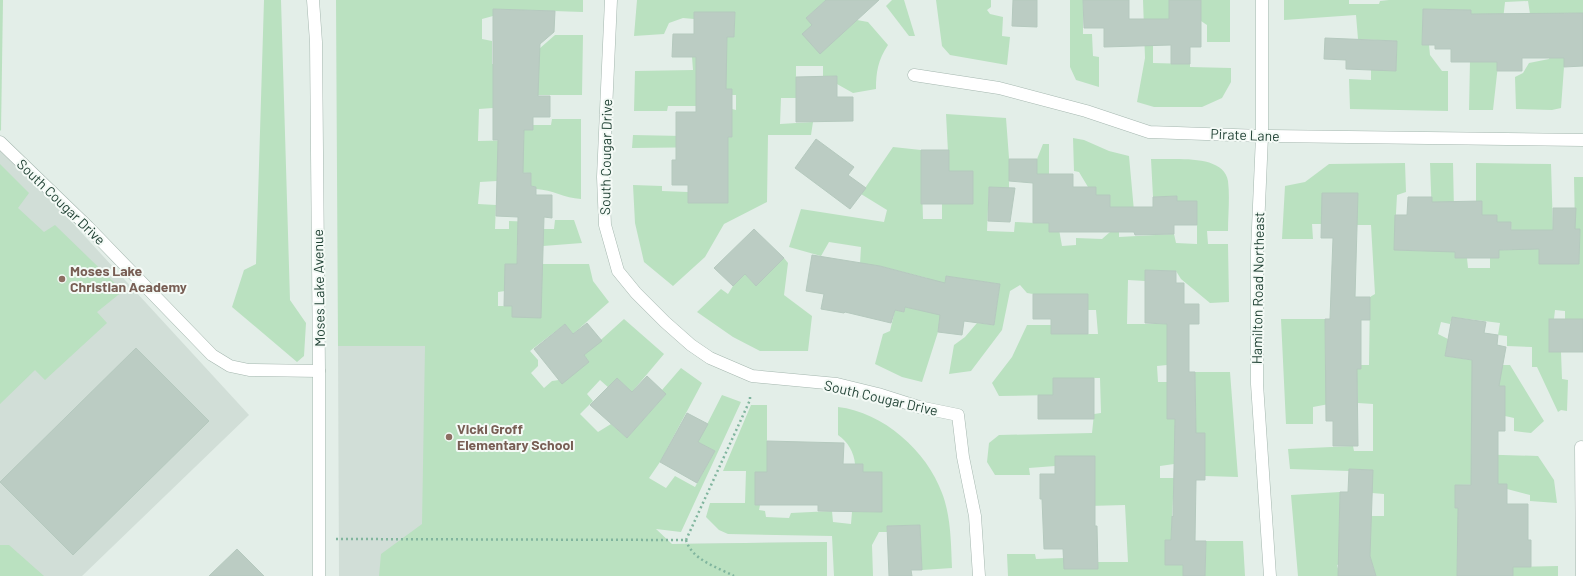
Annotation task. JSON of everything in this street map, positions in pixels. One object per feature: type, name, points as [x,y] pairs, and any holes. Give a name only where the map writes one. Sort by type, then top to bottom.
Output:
[{"type":"street","name":"Moses Lake Avenue","points":[[313,0],[316,42],[320,371],[319,576]]},
{"type":"street","name":"South Cougar Drive","points":[[611,0],[603,177],[605,225],[618,271],[636,293],[691,345],[710,358],[752,376],[837,384],[919,407],[958,415],[963,457],[975,516],[979,576]]},
{"type":"street","name":"Hamilton Road Northeast","points":[[1262,0],[1262,136],[1257,251],[1257,384],[1270,576]]},
{"type":"street","name":"Pirate Lane","points":[[914,75],[999,88],[1086,111],[1149,132],[1262,136],[1583,140]]},
{"type":"street","name":"South Cougar Drive","points":[[0,142],[88,227],[212,355],[230,366],[249,370],[320,371]]},
{"type":"street","points":[[1581,448],[1582,576]]},
{"type":"path","points":[[734,576],[696,556],[688,548],[686,540],[750,400]]},
{"type":"path","points":[[319,539],[686,540]]},
{"type":"shaded area","name":"Moses Lake Christian Academy","points":[[0,144],[249,415],[82,576],[0,576]]},
{"type":"shaded area","name":"Vicki Groff Elementary School","points":[[338,346],[464,346],[671,544],[827,542],[827,576],[339,576]]},
{"type":"green space","points":[[0,0],[3,0],[1,131],[0,130]]},
{"type":"green space","points":[[264,0],[281,0],[290,300],[306,323],[304,356],[297,362],[232,307],[244,270],[256,264]]},
{"type":"green space","points":[[336,0],[583,0],[583,12],[493,9],[493,16],[482,19],[482,39],[492,41],[492,64],[539,65],[539,49],[555,35],[583,35],[582,95],[494,95],[493,108],[479,109],[478,141],[524,140],[524,130],[533,130],[533,125],[551,125],[552,119],[581,119],[581,199],[536,189],[536,187],[531,186],[531,173],[497,172],[497,181],[480,182],[478,204],[496,205],[495,229],[509,229],[509,221],[535,222],[534,229],[554,229],[555,220],[574,220],[582,243],[543,246],[517,245],[517,264],[505,264],[505,291],[498,292],[498,306],[512,306],[512,317],[526,317],[542,264],[589,264],[593,281],[609,302],[573,334],[565,324],[530,351],[538,360],[538,366],[531,373],[544,388],[552,381],[559,380],[562,383],[589,362],[584,355],[624,319],[664,354],[632,392],[617,378],[609,388],[600,380],[587,394],[593,401],[580,414],[598,432],[611,424],[627,438],[666,394],[662,390],[681,368],[702,383],[660,462],[649,478],[666,488],[675,476],[695,487],[715,451],[698,442],[722,395],[741,402],[681,532],[656,529],[672,544],[827,542],[827,576],[379,576],[381,554],[422,524],[425,346],[338,346]]},
{"type":"green space","points":[[637,0],[826,0],[806,18],[831,43],[857,20],[868,22],[888,45],[878,66],[876,89],[853,93],[837,84],[837,76],[823,76],[823,66],[796,66],[796,98],[781,98],[780,124],[813,122],[811,135],[768,135],[767,202],[724,224],[705,257],[673,286],[644,262],[635,223],[633,185],[662,186],[662,191],[688,192],[688,203],[727,203],[718,147],[632,148],[633,135],[732,137],[732,109],[736,110],[736,95],[696,106],[668,106],[667,111],[634,111],[635,71],[693,70],[692,57],[726,58],[727,37],[734,37],[735,13],[694,12],[694,19],[683,18],[669,23],[664,34],[634,36]]},
{"type":"green space","points":[[892,0],[904,0],[915,36],[909,36],[886,6]]},
{"type":"green space","points":[[936,0],[991,0],[991,7],[987,10],[990,14],[1003,17],[1002,36],[1010,37],[1007,65],[950,55],[942,46]]},
{"type":"green space","points":[[1070,0],[1083,0],[1083,34],[1092,34],[1093,56],[1099,57],[1099,87],[1076,80],[1070,67]]},
{"type":"green space","points":[[1143,0],[1169,0],[1169,19],[1153,19],[1153,63],[1190,64],[1190,67],[1231,68],[1231,82],[1222,98],[1202,107],[1154,107],[1137,102],[1145,58]]},
{"type":"green space","points":[[1201,0],[1230,0],[1230,42],[1207,42],[1207,25],[1201,21]]},
{"type":"green space","points":[[1284,0],[1349,0],[1349,4],[1379,4],[1380,1],[1389,0],[1583,0],[1583,13],[1564,13],[1564,67],[1561,108],[1552,110],[1516,109],[1515,77],[1523,73],[1529,63],[1549,59],[1550,55],[1530,14],[1528,1],[1505,2],[1493,110],[1469,110],[1471,10],[1423,9],[1422,45],[1429,45],[1430,55],[1442,71],[1448,71],[1448,111],[1350,109],[1349,79],[1371,80],[1371,69],[1396,71],[1397,41],[1358,39],[1356,15],[1284,20]]},
{"type":"green space","points":[[946,114],[1006,118],[1009,158],[1009,188],[989,187],[987,231],[1014,232],[1015,222],[1035,223],[1037,159],[1043,144],[1049,144],[1049,174],[1062,246],[1076,245],[1076,238],[1102,239],[1110,232],[1096,195],[1096,187],[1088,187],[1079,172],[1074,171],[1073,138],[1084,140],[1109,151],[1129,156],[1134,211],[1119,210],[1119,237],[1174,234],[1176,243],[1197,244],[1197,201],[1177,201],[1177,196],[1153,197],[1151,159],[1196,160],[1217,166],[1224,172],[1229,187],[1228,231],[1207,231],[1208,244],[1228,244],[1229,302],[1210,303],[1181,279],[1176,271],[1146,270],[1145,281],[1128,280],[1127,324],[1172,324],[1173,351],[1167,351],[1167,365],[1157,366],[1158,382],[1167,382],[1167,419],[1196,418],[1195,372],[1230,372],[1238,477],[1205,476],[1205,433],[1175,433],[1174,464],[1160,466],[1160,478],[1174,478],[1171,540],[1165,540],[1165,565],[1183,565],[1183,576],[1008,576],[1007,554],[1035,554],[1036,559],[1064,558],[1064,569],[1098,569],[1098,562],[1128,562],[1125,505],[1088,506],[1095,499],[1095,456],[1055,456],[1055,466],[1029,468],[1030,475],[995,475],[987,462],[989,443],[999,435],[1092,433],[1094,414],[1101,413],[1100,378],[1053,378],[1053,395],[999,396],[992,383],[1012,357],[1027,325],[1051,325],[1052,334],[1098,334],[1096,310],[1088,310],[1088,294],[1033,294],[1027,293],[1020,285],[1010,291],[1002,330],[971,371],[949,374],[954,345],[965,337],[977,323],[994,325],[1000,284],[946,276],[938,332],[922,382],[902,377],[875,364],[883,334],[890,331],[895,310],[904,312],[905,307],[919,310],[927,278],[880,266],[860,264],[861,247],[829,242],[821,256],[789,247],[801,209],[884,222],[887,210],[861,194],[893,147],[921,150],[923,219],[942,219],[942,204],[949,171]]},
{"type":"green space","points":[[1405,163],[1406,192],[1397,195],[1394,250],[1439,251],[1432,217],[1430,163],[1453,163],[1455,258],[1467,258],[1468,268],[1490,268],[1490,258],[1499,258],[1499,250],[1512,250],[1511,222],[1497,222],[1497,215],[1482,215],[1476,201],[1476,163],[1551,164],[1553,230],[1539,231],[1539,264],[1579,264],[1580,229],[1575,229],[1574,177],[1583,177],[1583,319],[1565,319],[1565,311],[1555,310],[1554,319],[1549,320],[1549,352],[1561,352],[1562,379],[1568,380],[1567,411],[1561,410],[1558,412],[1537,367],[1532,367],[1532,347],[1507,346],[1507,336],[1498,335],[1500,323],[1452,317],[1450,324],[1441,322],[1438,334],[1448,339],[1445,356],[1510,365],[1544,421],[1531,433],[1514,431],[1514,418],[1505,416],[1505,386],[1472,386],[1471,454],[1538,456],[1554,480],[1557,503],[1530,501],[1530,495],[1507,489],[1507,484],[1455,485],[1455,508],[1473,508],[1518,540],[1457,539],[1457,576],[1376,576],[1370,557],[1337,565],[1340,576],[1298,576],[1291,495],[1340,492],[1339,535],[1370,536],[1371,516],[1384,516],[1384,494],[1372,493],[1372,470],[1349,469],[1349,471],[1290,469],[1288,449],[1353,446],[1354,451],[1373,451],[1373,404],[1358,403],[1357,382],[1328,382],[1329,404],[1313,407],[1313,424],[1286,424],[1281,319],[1325,319],[1325,369],[1361,369],[1361,365],[1369,365],[1370,297],[1375,294],[1371,225],[1357,225],[1357,194],[1323,193],[1322,224],[1312,224],[1313,239],[1282,239],[1285,186],[1305,182],[1329,164]]},
{"type":"green space","points":[[0,164],[29,193],[18,208],[44,232],[55,225],[123,291],[97,312],[107,323],[45,380],[35,370],[0,404]]},
{"type":"green space","points":[[784,258],[788,263],[784,295],[812,316],[808,351],[760,351],[733,337],[697,312],[721,289],[728,294],[733,286],[745,274],[756,286]]},
{"type":"green space","points":[[751,405],[767,405],[767,472],[755,472],[755,505],[760,505],[759,510],[765,511],[766,517],[789,518],[791,513],[832,511],[833,522],[851,524],[852,512],[882,512],[882,472],[863,472],[863,464],[855,464],[850,448],[838,435],[838,407],[855,410],[887,425],[901,436],[926,463],[935,477],[942,493],[947,511],[950,530],[952,568],[922,570],[920,525],[887,526],[887,532],[879,532],[872,545],[873,576],[834,576],[832,536],[728,534],[719,530],[706,517],[710,503],[745,503],[746,471],[723,471]]},
{"type":"green space","points":[[1206,541],[1243,541],[1245,576],[1205,576]]},
{"type":"green space","points":[[0,545],[9,545],[44,576],[0,576]]},
{"type":"green space","points":[[1558,566],[1558,576],[1513,576],[1513,567]]},
{"type":"building","points":[[826,0],[879,0],[820,54],[802,34],[812,25],[806,18]]},
{"type":"building","points":[[1013,0],[1037,0],[1037,27],[1012,26]]},
{"type":"building","points":[[1083,0],[1129,0],[1129,19],[1169,19],[1169,0],[1201,0],[1201,47],[1190,47],[1190,64],[1171,64],[1171,45],[1104,47],[1104,28],[1084,28]]},
{"type":"building","points":[[493,9],[555,11],[554,32],[540,44],[538,96],[550,96],[550,117],[533,117],[533,130],[524,130],[523,173],[531,173],[531,186],[536,187],[536,195],[552,195],[552,218],[544,217],[541,318],[512,317],[512,306],[504,306],[505,264],[517,264],[518,217],[496,216],[498,140],[493,140]]},
{"type":"building","points":[[1423,9],[1471,10],[1471,14],[1583,13],[1583,66],[1564,67],[1564,58],[1522,58],[1522,71],[1497,71],[1497,62],[1451,62],[1451,49],[1435,49],[1435,45],[1422,45]]},
{"type":"building","points":[[694,12],[735,12],[734,37],[727,37],[726,89],[732,89],[732,137],[728,137],[728,203],[688,203],[688,185],[672,185],[672,160],[676,160],[676,112],[696,112],[696,57],[672,57],[673,34],[694,34]]},
{"type":"building","points":[[1325,38],[1397,41],[1396,71],[1346,69],[1346,60],[1324,59]]},
{"type":"building","points":[[837,76],[837,97],[853,97],[853,121],[796,122],[796,77]]},
{"type":"building","points":[[816,139],[854,167],[848,175],[866,188],[850,209],[795,168]]},
{"type":"building","points":[[921,150],[949,150],[949,171],[973,171],[973,204],[921,204]]},
{"type":"building","points":[[1009,159],[1037,159],[1037,174],[1073,174],[1073,187],[1096,187],[1096,195],[1110,195],[1110,207],[1153,207],[1153,197],[1177,196],[1177,201],[1197,201],[1197,225],[1174,225],[1174,234],[1135,235],[1134,232],[1049,232],[1049,223],[1033,223],[1033,183],[1009,181]]},
{"type":"building","points":[[989,187],[1015,188],[1010,222],[988,221]]},
{"type":"building","points":[[1322,193],[1358,193],[1355,297],[1370,297],[1370,320],[1361,320],[1361,369],[1357,369],[1358,446],[1333,446],[1333,421],[1326,421],[1325,319],[1330,319],[1333,238],[1321,238]]},
{"type":"building","points":[[1408,197],[1432,197],[1432,202],[1482,201],[1482,215],[1497,215],[1497,222],[1511,222],[1511,230],[1553,230],[1553,208],[1576,208],[1575,229],[1580,229],[1579,264],[1539,264],[1539,249],[1499,250],[1499,258],[1455,258],[1455,252],[1394,250],[1395,215],[1407,215]]},
{"type":"building","points":[[754,229],[784,258],[756,286],[745,274],[733,286],[714,268]]},
{"type":"building","points":[[812,255],[880,266],[945,283],[946,276],[1000,284],[994,325],[964,321],[962,335],[938,332],[940,315],[905,307],[904,312],[895,310],[891,323],[845,312],[821,309],[824,294],[806,291]]},
{"type":"building","points":[[1145,270],[1176,271],[1176,283],[1184,283],[1184,304],[1199,304],[1199,324],[1189,324],[1189,372],[1195,372],[1196,433],[1205,433],[1205,480],[1196,480],[1195,541],[1206,541],[1205,576],[1183,576],[1183,565],[1165,565],[1165,540],[1171,540],[1172,516],[1173,517],[1175,419],[1167,419],[1167,324],[1145,323]]},
{"type":"building","points":[[1033,294],[1088,294],[1088,334],[1051,334],[1051,319],[1033,319]]},
{"type":"building","points":[[1452,317],[1486,322],[1484,333],[1498,335],[1497,345],[1506,347],[1499,386],[1505,386],[1505,431],[1498,431],[1498,484],[1507,484],[1507,504],[1528,504],[1528,540],[1531,540],[1531,567],[1513,567],[1513,576],[1457,576],[1458,508],[1455,508],[1455,485],[1471,485],[1472,360],[1445,356]]},
{"type":"building","points":[[1549,319],[1583,319],[1583,352],[1549,352]]},
{"type":"building","points":[[587,323],[602,341],[584,355],[589,362],[562,384],[534,349],[565,324],[573,334]]},
{"type":"building","points":[[136,348],[209,421],[73,555],[0,482]]},
{"type":"building","points":[[647,376],[666,394],[627,438],[590,405],[617,378],[632,392]]},
{"type":"building","points":[[1053,378],[1094,378],[1094,419],[1038,419],[1038,395],[1053,395]]},
{"type":"building","points":[[687,413],[708,424],[698,442],[715,451],[697,483],[660,462]]},
{"type":"building","points":[[767,441],[844,443],[843,464],[863,464],[863,472],[882,472],[882,512],[818,511],[818,505],[755,505],[755,472],[767,472]]},
{"type":"building","points":[[1055,456],[1095,456],[1095,526],[1097,526],[1098,569],[1064,569],[1063,549],[1044,549],[1042,499],[1040,499],[1040,474],[1055,474]]},
{"type":"building","points":[[1349,469],[1373,470],[1370,556],[1376,576],[1338,576],[1340,492],[1348,492]]},
{"type":"building","points":[[920,525],[922,570],[911,570],[912,576],[889,576],[887,526]]},
{"type":"building","points":[[237,549],[264,576],[209,576]]},
{"type":"place","name":"Moses Lake Christian Academy","points":[[62,279]]},
{"type":"place","name":"Vicki Groff Elementary School","points":[[449,437]]}]
